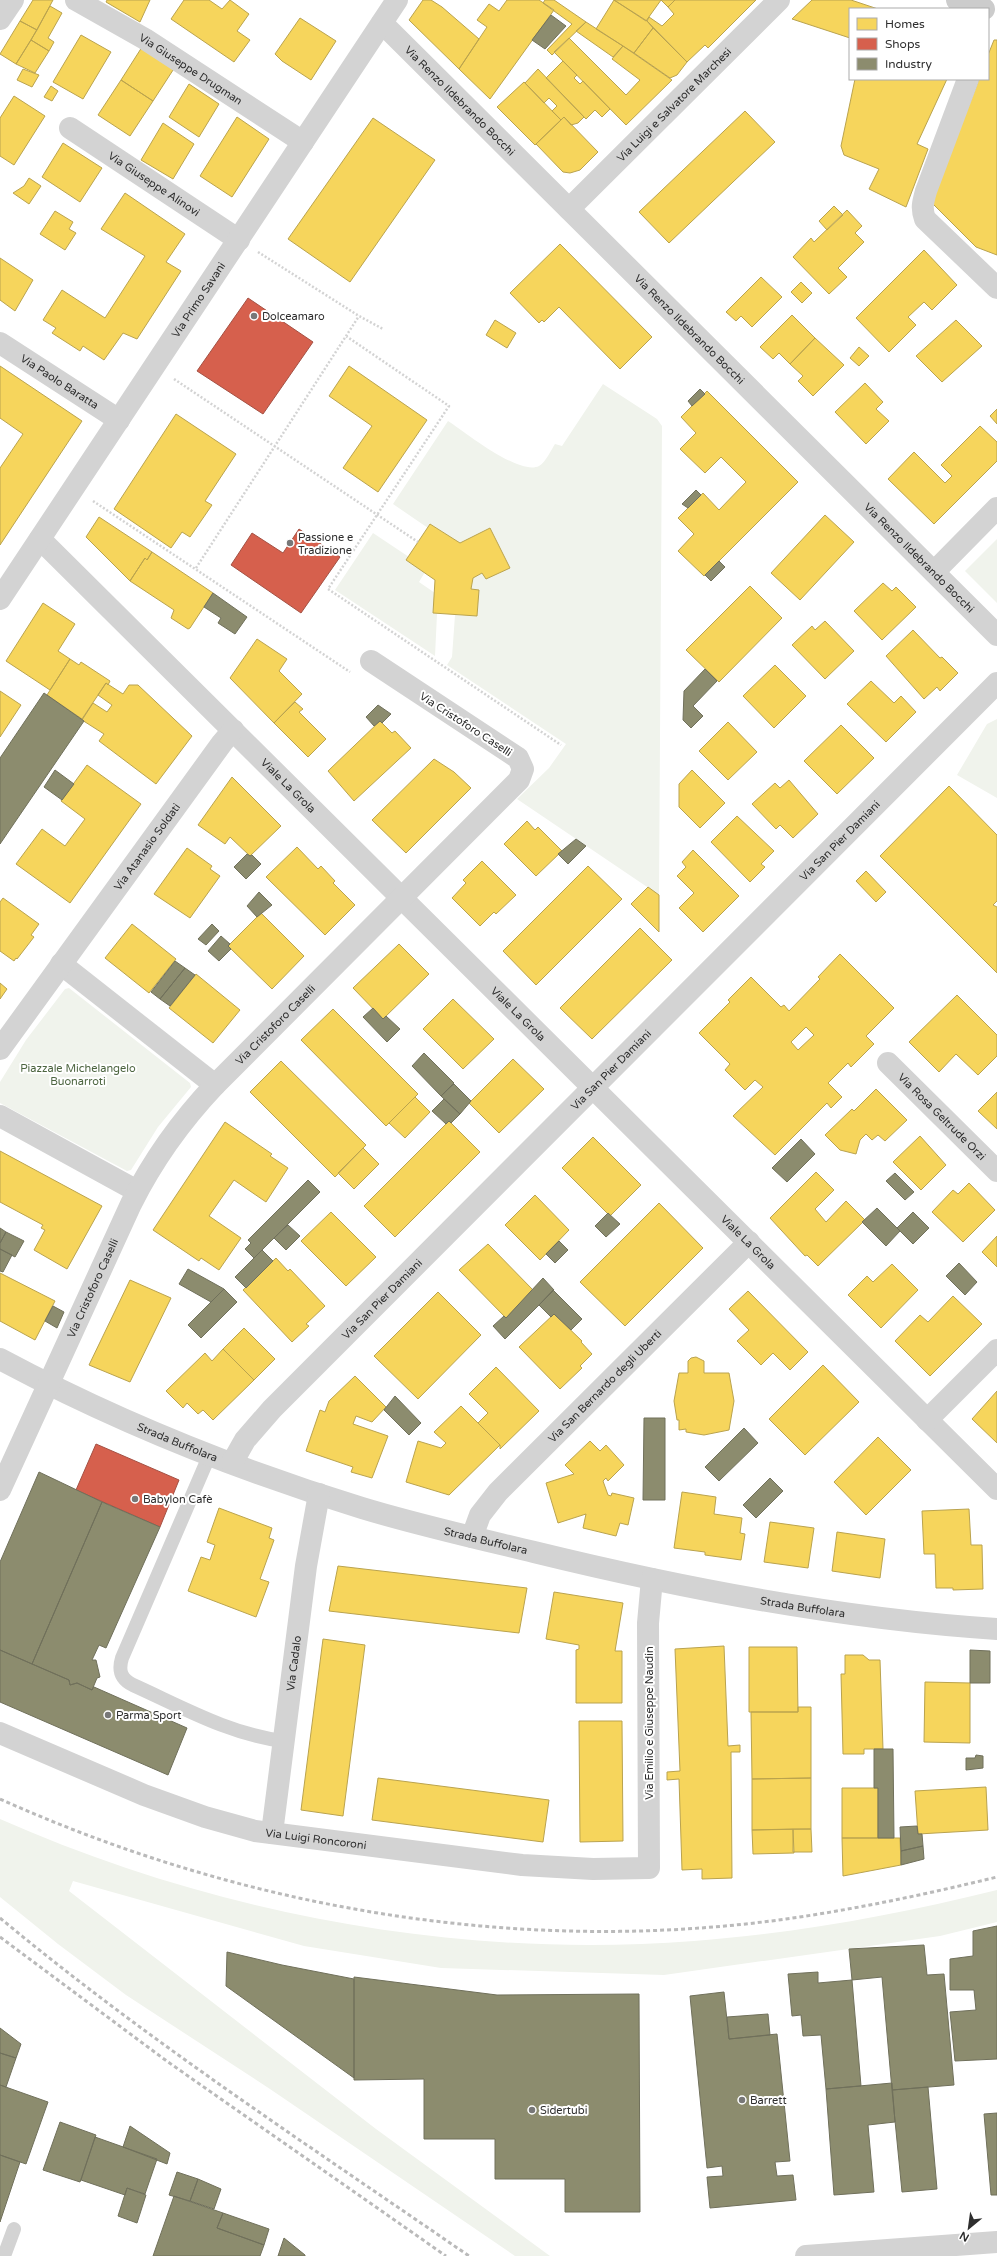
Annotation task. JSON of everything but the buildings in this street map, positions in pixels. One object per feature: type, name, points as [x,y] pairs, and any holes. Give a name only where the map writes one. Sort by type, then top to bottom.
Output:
[{"type":"main road","points":[[957,0],[978,8]]},
{"type":"street","points":[[0,19],[13,0]]},
{"type":"street","name":"Via Giuseppe Drugman","points":[[76,0],[145,39],[303,142]]},
{"type":"street","name":"Via Primo Savani","points":[[0,600],[397,0]]},
{"type":"street","name":"Via Luigi e Salvatore Marchesi","points":[[569,209],[780,0]]},
{"type":"street","name":"Via Renzo Ildebrando Bocchi","points":[[382,22],[997,635]]},
{"type":"street","points":[[968,80],[922,205],[925,219],[997,288]]},
{"type":"street","name":"Via Giuseppe Alinovi","points":[[70,128],[238,240]]},
{"type":"street","name":"Via Paolo Baratta","points":[[0,343],[119,420]]},
{"type":"street","points":[[934,572],[997,508]]},
{"type":"street","name":"Viale La Grola","points":[[40,539],[997,1489]]},
{"type":"street","name":"Via Cristoforo Caselli","points":[[0,1490],[137,1191],[182,1122],[216,1085],[519,780],[523,769],[518,758],[371,661]]},
{"type":"street","name":"Via San Pier Damiani","points":[[232,1463],[245,1440],[263,1418],[997,683]]},
{"type":"street","name":"Via Atanasio Soldati","points":[[61,964],[233,730]]},
{"type":"street","points":[[0,1049],[61,964],[216,1085]]},
{"type":"street","name":"Via Rosa Geltrude Orzi","points":[[888,1062],[997,1171]]},
{"type":"street","points":[[0,1116],[137,1191]]},
{"type":"street","name":"Via San Bernardo degli Uberti","points":[[472,1537],[480,1515],[498,1492],[749,1242]]},
{"type":"street","points":[[927,1420],[997,1350]]},
{"type":"street","name":"Strada Buffolara","points":[[0,1359],[49,1384],[210,1454],[365,1509],[472,1537],[652,1579],[820,1609],[997,1629]]},
{"type":"street","name":"Via Cadalo","points":[[272,1834],[306,1566],[320,1494]]},
{"type":"street","name":"Via Emilio e Giuseppe Naudin","points":[[649,1868],[648,1623],[652,1579]]},
{"type":"street","name":"Via Luigi Roncoroni","points":[[0,1733],[119,1785],[187,1811],[238,1827],[272,1834],[522,1866],[593,1870],[649,1868]]},
{"type":"street","points":[[806,2256],[997,2242]]},
{"type":"lane","points":[[210,1454],[122,1658],[120,1670],[122,1677],[133,1685],[219,1724],[249,1735],[283,1741]]},
{"type":"lane","points":[[4,2256],[14,2229]]},
{"type":"path","points":[[238,240],[359,316],[383,329]]},
{"type":"path","points":[[196,568],[359,316]]},
{"type":"path","points":[[346,336],[449,406],[328,589],[562,745]]},
{"type":"path","points":[[155,366],[418,542]]},
{"type":"path","points":[[74,488],[196,568],[360,679],[371,661]]},
{"type":"green space","points":[[603,384],[657,419],[662,426],[659,895],[517,799],[549,768],[566,744],[447,665],[452,657],[455,615],[477,616],[479,590],[471,589],[473,578],[482,573],[486,579],[510,568],[490,528],[460,543],[431,524],[428,528],[393,504],[448,421],[479,443],[506,459],[519,465],[530,467],[539,466],[546,459],[555,444],[562,446]]},
{"type":"green space","points":[[373,533],[409,557],[406,560],[425,572],[419,582],[435,593],[433,613],[437,614],[435,656],[335,590]]},
{"type":"green space","points":[[997,539],[997,603],[965,571]]},
{"type":"green space","points":[[997,719],[997,798],[957,775],[987,724]]},
{"type":"green space","name":"Piazzale Michelangelo Buonarroti","points":[[69,988],[190,1083],[191,1087],[158,1127],[131,1170],[127,1171],[0,1103],[0,1082],[26,1040],[65,989]]},
{"type":"green space","points":[[0,1819],[83,1853],[167,1881],[253,1905],[340,1923],[428,1936],[516,1943],[605,1945],[732,1938],[847,1922],[997,1890],[997,1922],[940,1936],[664,1975],[441,1968],[304,1946],[73,1881],[69,1891],[376,2129],[550,2256],[515,2256],[270,2089],[126,1995],[58,1944],[0,1897]]},
{"type":"railway","points":[[0,1799],[93,1837],[189,1869],[286,1895],[385,1914],[485,1926],[585,1931],[686,1929],[786,1919],[839,1911],[997,1877]]},
{"type":"railway","points":[[0,1918],[56,1963],[172,2050],[290,2134],[469,2256]]},
{"type":"railway","points":[[0,1937],[168,2062],[446,2256]]},
{"type":"place","name":"Dolceamaro","points":[[254,316]]},
{"type":"place","name":"Passione e Tradizione","points":[[290,543]]},
{"type":"place","name":"Babylon Cafè","points":[[135,1499]]},
{"type":"place","name":"Parma Sport","points":[[108,1715]]},
{"type":"place","name":"Barrett","points":[[742,2100]]},
{"type":"place","name":"Sidertubi","points":[[532,2110]]}]
